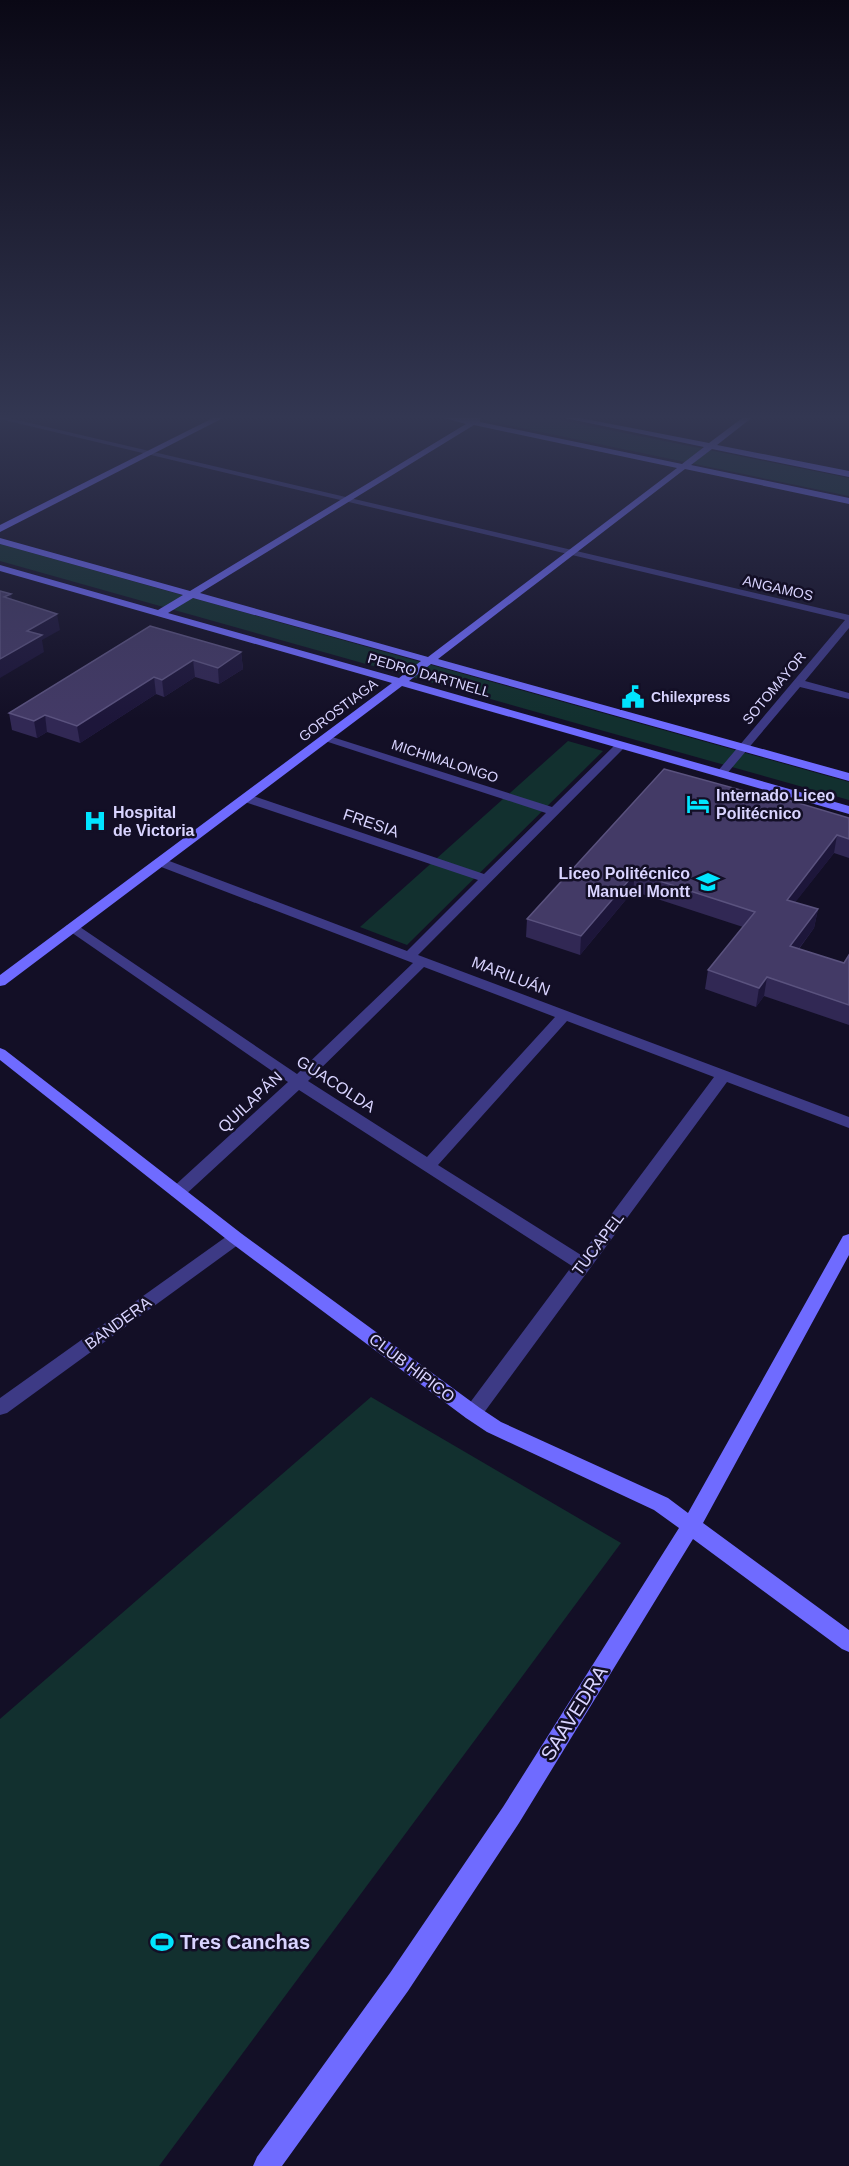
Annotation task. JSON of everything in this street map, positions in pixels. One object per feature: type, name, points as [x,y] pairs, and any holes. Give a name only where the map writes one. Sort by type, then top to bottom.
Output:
[{"type":"street","points":[[0,529],[23,517]]},
{"type":"street","points":[[159,614],[318,517]]},
{"type":"street","name":"ANGAMOS","points":[[418,517],[849,620]]},
{"type":"street","name":"GOROSTIAGA","points":[[0,982],[618,517]]},
{"type":"street","name":"PEDRO DARTNELL","points":[[0,541],[849,777]]},
{"type":"street","name":"PEDRO DARTNELL","points":[[0,568],[849,810]]},
{"type":"street","name":"SOTOMAYOR","points":[[721,774],[849,620]]},
{"type":"street","points":[[798,683],[849,696]]},
{"type":"street","name":"MICHIMALONGO","points":[[326,738],[554,812]]},
{"type":"street","name":"QUILAPÁN","points":[[178,1192],[298,1082],[416,959],[486,879],[621,745]]},
{"type":"street","name":"FRESIA","points":[[246,798],[486,879]]},
{"type":"street","name":"MARILUÁN","points":[[160,862],[849,1123]]},
{"type":"street","name":"GUACOLDA","points":[[72,928],[298,1082],[583,1265]]},
{"type":"street","points":[[429,1165],[565,1015]]},
{"type":"street","name":"CLUB HÍPICO","points":[[0,1053],[236,1238],[473,1413],[494,1427],[638,1492],[692,1524],[849,1642]]},
{"type":"street","name":"TUCAPEL","points":[[473,1413],[724,1075]]},
{"type":"street","name":"BANDERA","points":[[0,1408],[236,1238]]},
{"type":"street","name":"SAAVEDRA","points":[[266,2166],[399,1982],[511,1815],[692,1524],[849,1240]]},
{"type":"green space","points":[[0,544],[849,782],[849,800],[0,561]]},
{"type":"green space","points":[[568,741],[603,751],[407,945],[360,927]]},
{"type":"green space","name":"Tres Canchas","points":[[371,1397],[621,1543],[159,2166],[0,2166],[0,1719]]},
{"type":"building","points":[[0,591],[11,594],[4,597],[57,614],[27,631],[42,635],[0,659]]},
{"type":"building","points":[[150,626],[241,652],[218,668],[193,660],[162,680],[154,677],[77,726],[45,715],[34,721],[9,713]]},
{"type":"building","points":[[664,769],[755,794],[758,791],[849,818],[849,839],[837,835],[787,900],[818,909],[790,946],[844,963],[849,955],[849,1005],[767,977],[759,988],[708,970],[755,912],[635,873],[581,936],[527,919]]},
{"type":"place","name":"Chilexpress","points":[[633,697]]},
{"type":"place","name":"Internado Liceo Politécnico","points":[[698,804]]},
{"type":"place","name":"Hospital de Victoria","points":[[95,821]]},
{"type":"place","name":"Liceo Politécnico Manuel Montt","points":[[708,882]]},
{"type":"place","name":"Tres Canchas","points":[[162,1942]]}]
